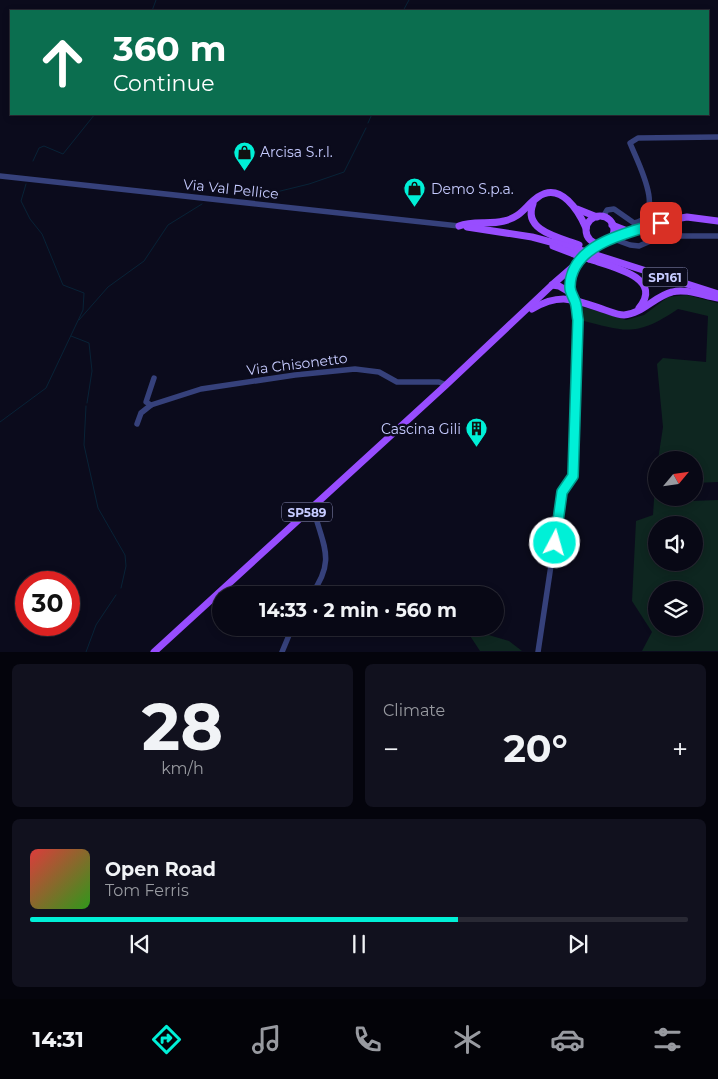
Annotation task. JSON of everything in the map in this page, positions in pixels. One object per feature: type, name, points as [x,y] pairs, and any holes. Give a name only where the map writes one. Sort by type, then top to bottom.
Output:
[{"type":"main road","points":[[459,226],[466,223],[505,221],[518,216],[539,196],[548,194],[559,195],[577,209],[600,217],[612,225],[630,232]]},
{"type":"main road","points":[[534,201],[531,209],[531,218],[536,226],[577,249]]},
{"type":"main road","points":[[577,209],[586,228],[591,255],[637,277],[644,289],[645,296],[644,303],[637,311]]},
{"type":"main road","points":[[586,228],[590,221],[600,217]]},
{"type":"main road","points":[[612,225],[611,238],[687,217],[718,221]]},
{"type":"main road","name":"SP161","points":[[459,226],[532,236],[718,294]]},
{"type":"main road","points":[[588,237],[599,244]]},
{"type":"main road","name":"SP589","points":[[154,652],[508,328],[552,285],[591,255],[599,244],[611,238]]},
{"type":"main road","points":[[573,296],[571,276],[576,266]]},
{"type":"main road","points":[[560,298],[552,285],[559,286],[573,296]]},
{"type":"main road","name":"SP589","points":[[508,328],[530,310],[544,302],[573,296],[621,315],[637,311],[663,295],[679,290],[718,298]]},
{"type":"street","points":[[600,217],[607,210],[614,209],[634,224],[646,218],[650,210],[648,192],[630,143],[638,138],[718,137]]},
{"type":"street","name":"Via Val Pellice","points":[[0,176],[459,226]]},
{"type":"street","points":[[611,238],[630,245],[639,246],[662,236],[718,236]]},
{"type":"street","points":[[538,652],[562,492],[573,476],[578,320],[573,296]]},
{"type":"street","name":"Via Chisonetto","points":[[151,405],[201,389],[296,375],[355,369],[379,372],[397,382],[439,382],[446,385]]},
{"type":"street","points":[[137,424],[141,413],[151,405],[146,402],[154,378]]},
{"type":"street","points":[[313,506],[316,522],[324,541],[326,558],[322,578],[317,586]]},
{"type":"street","points":[[282,652],[289,636]]},
{"type":"green space","points":[[687,295],[718,303],[718,482],[703,483],[703,451],[659,451],[663,427],[657,364],[663,358],[706,362],[708,316],[678,309],[652,324],[631,330],[580,320],[581,306],[626,320],[644,315],[668,297]]},
{"type":"green space","points":[[718,500],[718,651],[642,651],[650,636],[703,636],[703,581],[648,581],[648,626],[632,601],[636,521],[648,517],[648,571],[703,571],[703,516],[650,516],[653,515],[654,506],[703,506],[703,501]]},
{"type":"green space","points":[[470,636],[492,636],[509,641],[522,651],[480,651]]},
{"type":"waterway","points":[[152,10],[156,0]]},
{"type":"waterway","points":[[404,10],[409,0]]},
{"type":"waterway","points":[[33,161],[39,148],[44,146],[63,154],[94,115]]},
{"type":"waterway","points":[[368,123],[372,115]]},
{"type":"waterway","points":[[260,196],[309,184],[344,172],[366,128]]},
{"type":"waterway","points":[[0,422],[46,388],[83,310],[84,293],[63,285],[42,234],[30,219],[21,201],[26,184]]},
{"type":"waterway","points":[[79,320],[108,287],[144,261],[168,225],[202,204]]},
{"type":"waterway","points":[[71,336],[89,343],[92,371],[87,403]]},
{"type":"waterway","points":[[86,406],[84,445],[98,508],[125,555],[126,566],[121,588]]},
{"type":"waterway","points":[[86,652],[96,625],[116,595]]},
{"type":"place","name":"Arcisa S.r.l.","points":[[244,171]]},
{"type":"place","name":"Demo S.p.a.","points":[[415,208]]},
{"type":"place","name":"Cascina Gili","points":[[477,448]]},
{"type":"route","points":[[555,543],[562,492],[573,476],[578,320],[576,305],[570,287],[571,276],[576,266],[599,244],[604,244],[611,238],[661,223]]}]
